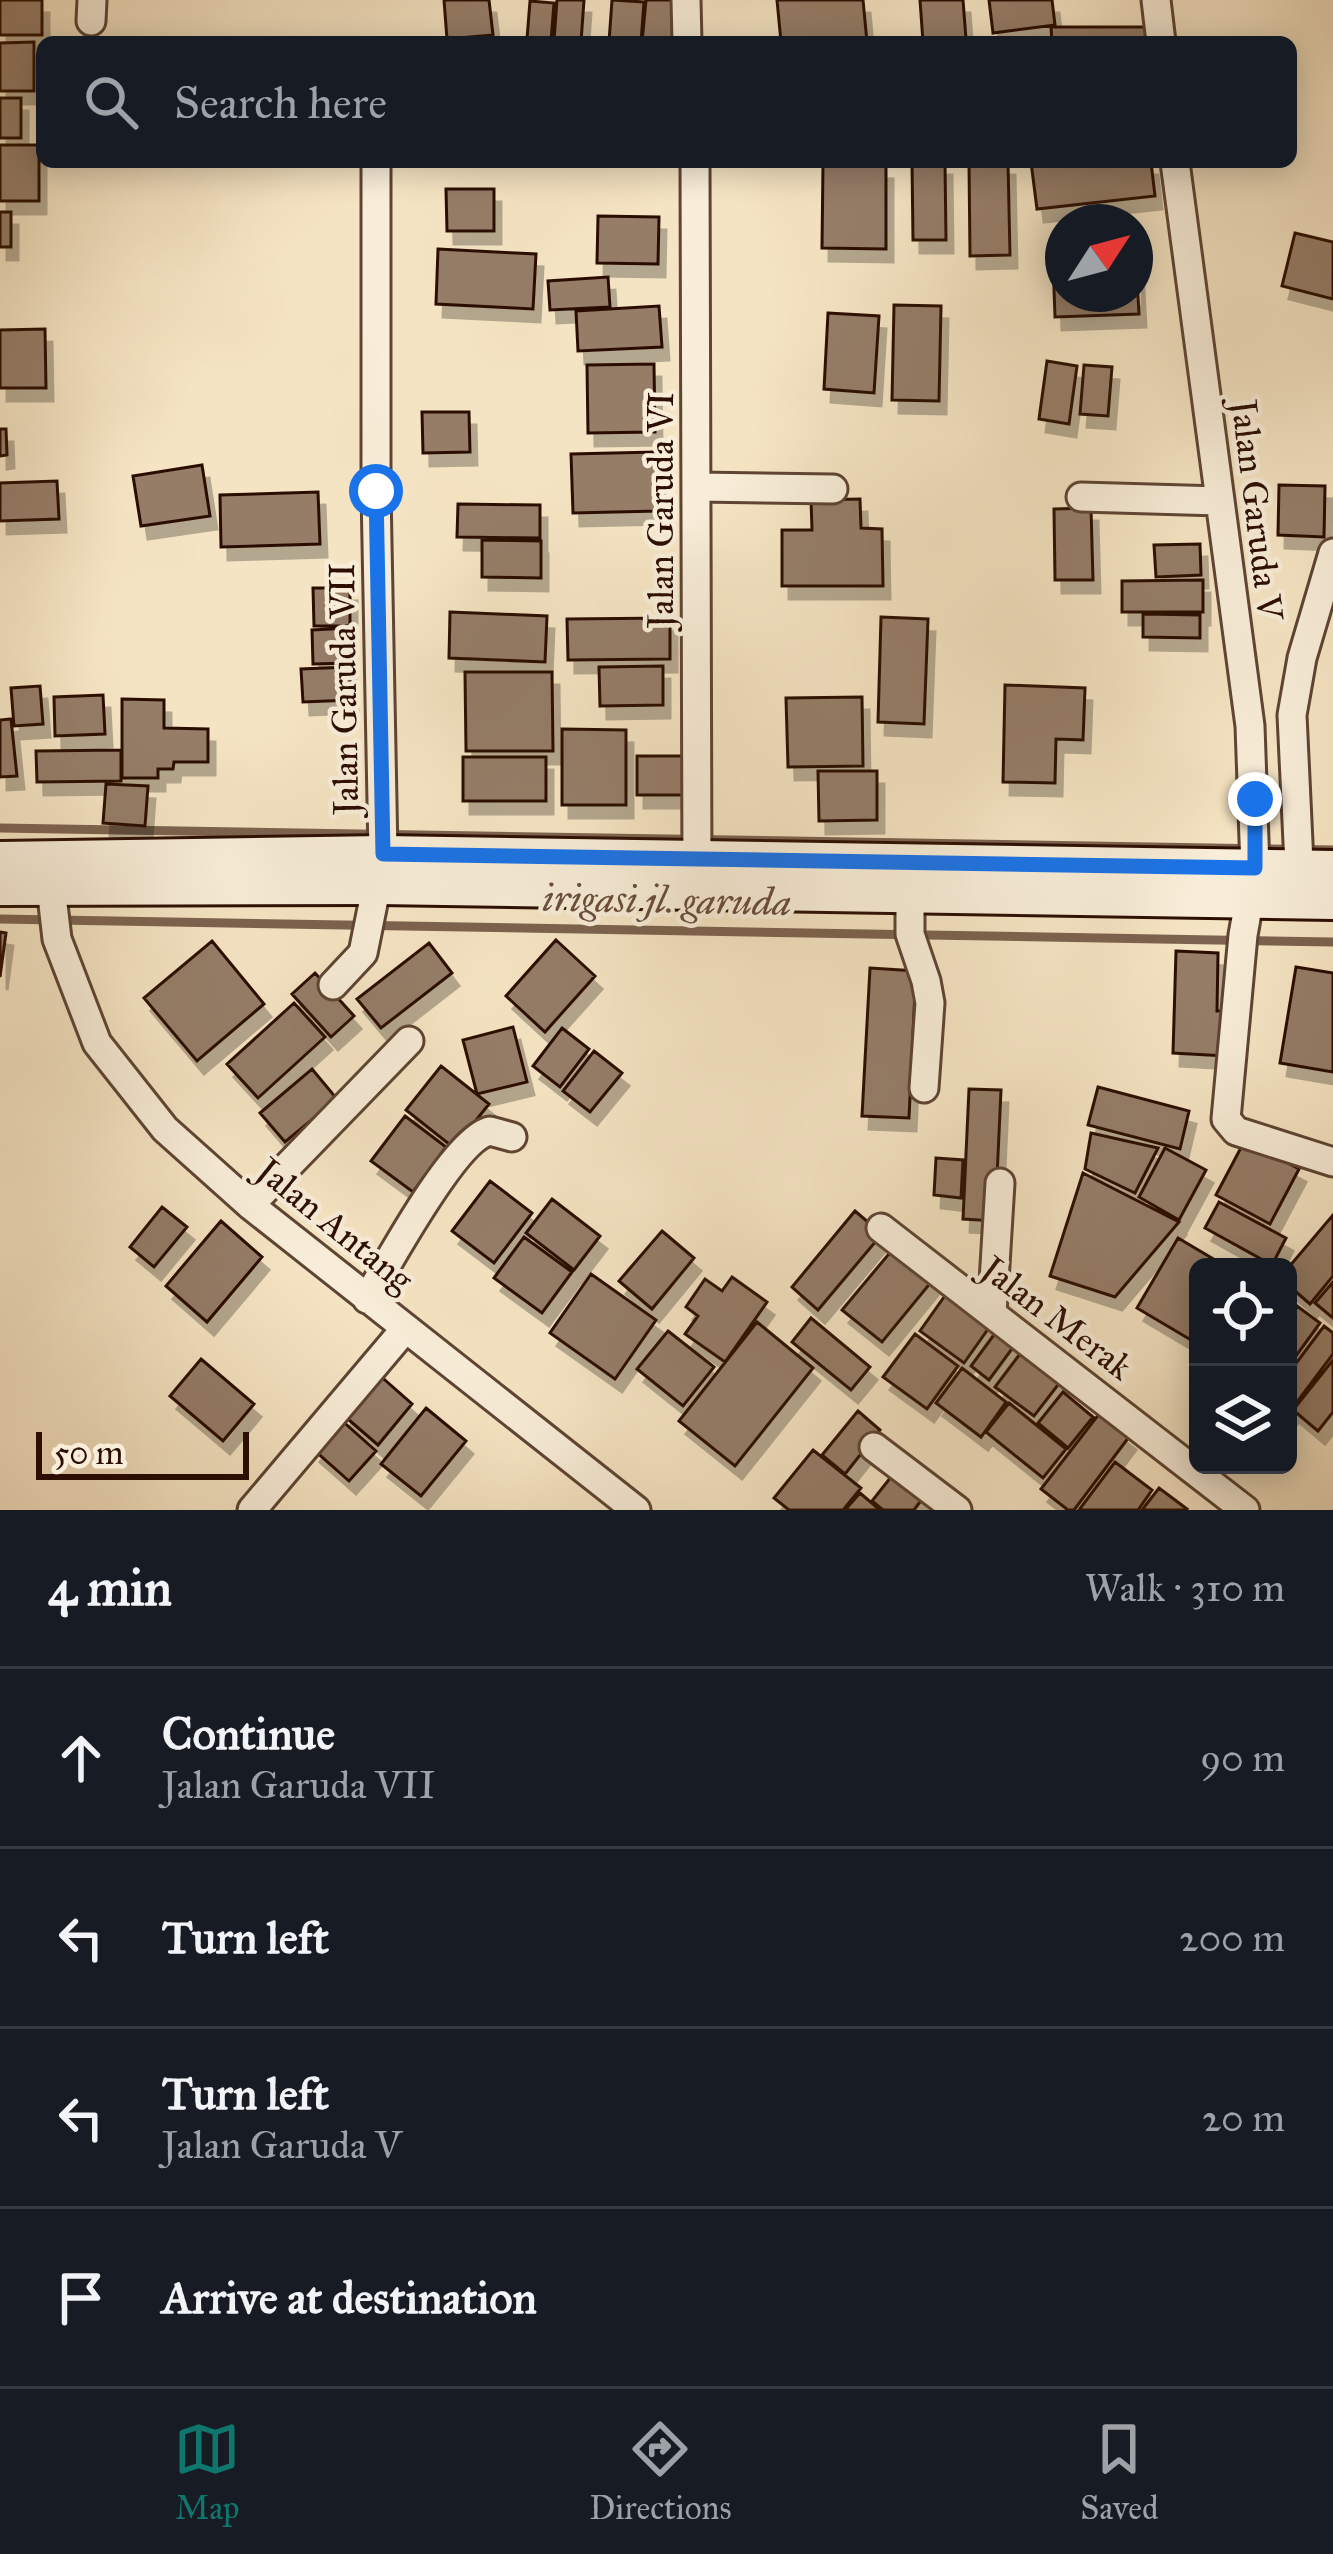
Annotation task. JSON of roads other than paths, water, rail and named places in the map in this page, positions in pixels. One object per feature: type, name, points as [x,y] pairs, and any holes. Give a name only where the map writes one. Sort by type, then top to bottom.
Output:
[{"type":"main road","points":[[0,860],[697,874],[1247,913]]},
{"type":"main road","points":[[0,887],[51,899],[381,870]]},
{"type":"main road","points":[[697,874],[910,896],[1247,913],[1316,885]]},
{"type":"street","points":[[686,0],[687,36]]},
{"type":"street","points":[[1156,0],[1160,36]]},
{"type":"street","name":"Jalan Garuda VII","points":[[333,985],[357,962],[369,933],[381,870],[376,168]]},
{"type":"street","name":"Jalan Garuda VI","points":[[695,168],[697,874]]},
{"type":"street","name":"Jalan Garuda V","points":[[1176,168],[1250,726],[1247,913],[1225,1104],[1228,1123],[1236,1131],[1333,1162]]},
{"type":"street","points":[[697,487],[832,489]]},
{"type":"street","points":[[1081,497],[1220,501]]},
{"type":"street","points":[[1316,885],[1292,715],[1302,658],[1333,553]]},
{"type":"street","points":[[910,896],[912,942],[929,1004],[924,1088]]},
{"type":"street","name":"Jalan Antang","points":[[51,899],[57,939],[97,1043],[165,1129],[250,1205],[636,1510]]},
{"type":"street","points":[[250,1205],[409,1042]]},
{"type":"street","points":[[367,1299],[427,1200],[476,1136],[490,1131],[512,1137]]},
{"type":"street","points":[[992,1314],[1000,1183]]},
{"type":"street","name":"Jalan Merak","points":[[881,1228],[1245,1510]]},
{"type":"street","points":[[252,1510],[406,1329]]},
{"type":"street","points":[[874,1447],[957,1510]]},
{"type":"waterway","points":[[0,828],[1333,850]]},
{"type":"waterway","name":"irigasi jl. garuda","points":[[0,919],[1333,942]]}]
